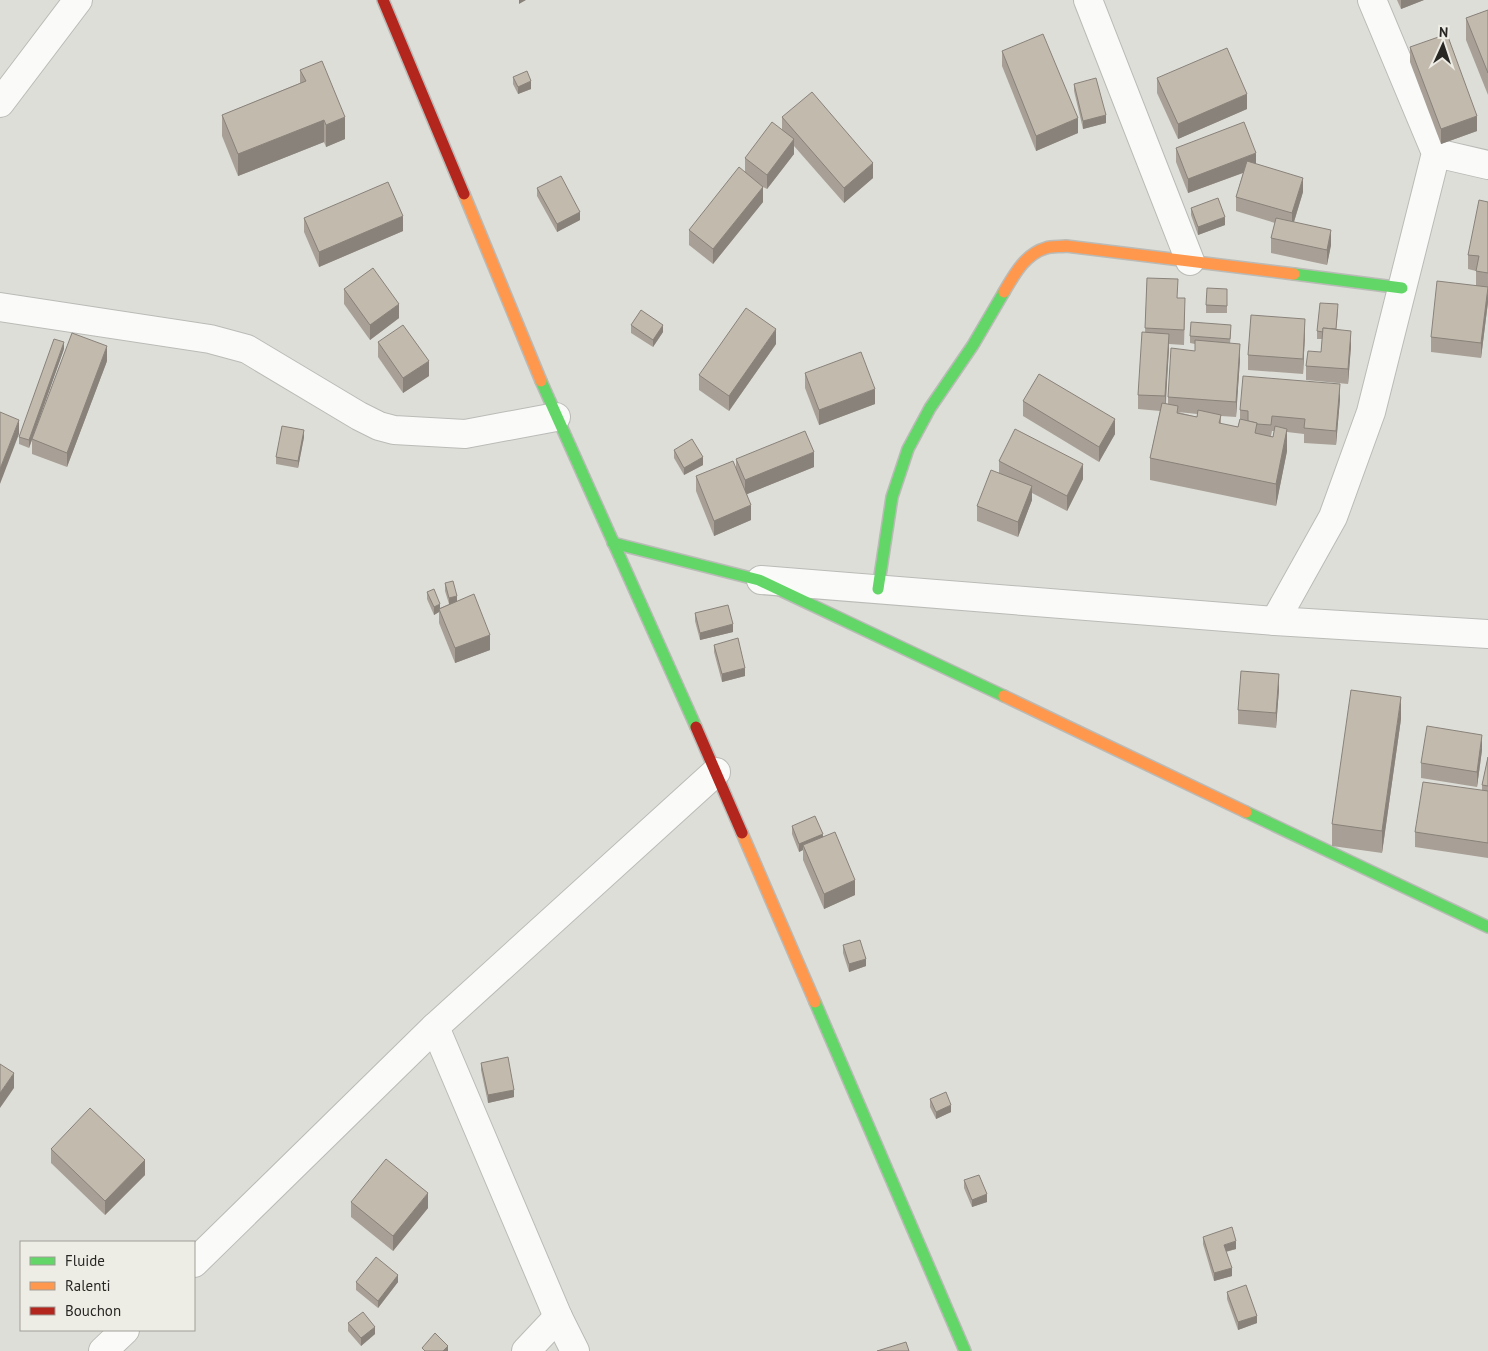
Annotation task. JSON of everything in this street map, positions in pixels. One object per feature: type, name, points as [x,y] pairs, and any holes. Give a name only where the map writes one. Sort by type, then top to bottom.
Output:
[{"type":"main road","points":[[383,0],[556,417],[716,772],[965,1351]]},
{"type":"main road","points":[[878,589],[892,497],[908,449],[930,408],[972,345],[1015,273],[1030,256],[1046,248],[1066,246],[1402,288]]},
{"type":"main road","points":[[613,543],[759,580],[1488,927]]},
{"type":"street","points":[[0,103],[78,0]]},
{"type":"street","points":[[1088,0],[1190,261]]},
{"type":"street","points":[[1276,621],[1333,517],[1371,412],[1436,152],[1372,0]]},
{"type":"street","points":[[1436,152],[1488,165]]},
{"type":"street","points":[[0,307],[210,339],[247,349],[359,416],[379,426],[394,430],[464,434],[556,417]]},
{"type":"street","points":[[759,580],[1276,621],[1488,634]]},
{"type":"street","points":[[195,1261],[435,1027],[716,772]]},
{"type":"street","points":[[435,1027],[558,1317],[575,1351]]},
{"type":"street","points":[[526,1351],[558,1317]]},
{"type":"street","points":[[103,1351],[124,1331]]},
{"type":"building","points":[[1488,10],[1488,73],[1466,18]]},
{"type":"building","points":[[1043,34],[1078,118],[1036,136],[1002,51]]},
{"type":"building","points":[[1447,34],[1477,116],[1441,129],[1410,47]]},
{"type":"building","points":[[1227,48],[1247,94],[1178,124],[1157,78]]},
{"type":"building","points":[[322,61],[345,117],[326,125],[324,120],[238,154],[222,115],[306,81],[300,70]]},
{"type":"building","points":[[527,71],[531,81],[518,87],[513,77]]},
{"type":"building","points":[[1096,78],[1106,115],[1083,121],[1074,84]]},
{"type":"building","points":[[812,92],[873,163],[844,188],[782,117]]},
{"type":"building","points":[[772,122],[794,139],[767,175],[745,158]]},
{"type":"building","points":[[1244,122],[1256,153],[1188,179],[1176,148]]},
{"type":"building","points":[[1247,161],[1303,178],[1292,213],[1236,197]]},
{"type":"building","points":[[739,167],[763,187],[713,249],[689,230]]},
{"type":"building","points":[[561,176],[580,212],[557,224],[537,188]]},
{"type":"building","points":[[388,182],[403,216],[319,252],[304,218]]},
{"type":"building","points":[[1218,198],[1225,217],[1198,227],[1191,208]]},
{"type":"building","points":[[1479,200],[1488,202],[1488,273],[1476,271],[1479,256],[1468,255]]},
{"type":"building","points":[[1276,218],[1331,230],[1327,250],[1271,238]]},
{"type":"building","points":[[373,268],[399,304],[370,325],[344,289]]},
{"type":"building","points":[[1147,278],[1178,279],[1177,298],[1185,298],[1184,330],[1145,328]]},
{"type":"building","points":[[1437,281],[1488,287],[1481,343],[1431,337]]},
{"type":"building","points":[[1207,288],[1227,289],[1227,306],[1206,305]]},
{"type":"building","points":[[1320,303],[1338,304],[1336,329],[1323,328],[1323,332],[1317,331]]},
{"type":"building","points":[[746,308],[776,329],[729,396],[699,375]]},
{"type":"building","points":[[641,310],[663,325],[653,340],[631,325]]},
{"type":"building","points":[[1251,315],[1305,319],[1303,359],[1248,355]]},
{"type":"building","points":[[1191,322],[1231,325],[1230,339],[1190,336]]},
{"type":"building","points":[[403,325],[429,361],[403,378],[378,342]]},
{"type":"building","points":[[1323,328],[1351,331],[1348,369],[1306,366],[1308,351],[1321,352]]},
{"type":"building","points":[[1142,332],[1169,334],[1165,396],[1138,395]]},
{"type":"building","points":[[72,333],[107,346],[67,453],[32,439]]},
{"type":"building","points":[[54,339],[64,342],[29,440],[19,437]]},
{"type":"building","points":[[1195,340],[1240,344],[1236,402],[1168,397],[1171,348],[1195,351]]},
{"type":"building","points":[[861,352],[875,389],[819,410],[805,373]]},
{"type":"building","points":[[1039,374],[1115,419],[1099,447],[1023,401]]},
{"type":"building","points":[[1243,376],[1340,384],[1336,431],[1304,428],[1305,419],[1272,416],[1271,425],[1248,421],[1248,411],[1240,410]]},
{"type":"building","points":[[1162,403],[1178,406],[1177,413],[1197,417],[1198,410],[1221,415],[1219,423],[1238,427],[1240,419],[1257,423],[1255,433],[1273,437],[1275,426],[1287,429],[1276,484],[1150,458]]},
{"type":"building","points":[[0,412],[19,420],[0,469]]},
{"type":"building","points":[[282,426],[304,430],[298,461],[276,457]]},
{"type":"building","points":[[1015,429],[1083,464],[1067,496],[999,461]]},
{"type":"building","points":[[805,431],[814,452],[745,480],[736,459]]},
{"type":"building","points":[[692,439],[703,457],[684,468],[674,450]]},
{"type":"building","points":[[733,461],[751,505],[714,521],[696,476]]},
{"type":"building","points":[[991,470],[1032,486],[1018,522],[977,506]]},
{"type":"building","points":[[453,581],[457,596],[449,598],[445,583]]},
{"type":"building","points":[[434,589],[440,604],[434,607],[427,592]]},
{"type":"building","points":[[474,594],[490,635],[455,648],[439,609]]},
{"type":"building","points":[[728,605],[733,624],[700,633],[695,613]]},
{"type":"building","points":[[738,638],[745,668],[722,674],[714,645]]},
{"type":"building","points":[[1241,671],[1279,674],[1276,713],[1238,710]]},
{"type":"building","points":[[1351,690],[1401,697],[1382,831],[1332,824]]},
{"type":"building","points":[[1427,726],[1482,735],[1477,772],[1421,763]]},
{"type":"building","points":[[1488,757],[1488,786],[1482,785]]},
{"type":"building","points":[[1423,782],[1488,791],[1488,843],[1415,832]]},
{"type":"building","points":[[815,816],[823,834],[799,844],[792,826]]},
{"type":"building","points":[[835,832],[855,880],[824,894],[803,845]]},
{"type":"building","points":[[860,940],[866,959],[849,964],[843,945]]},
{"type":"building","points":[[508,1057],[514,1090],[488,1095],[481,1063]]},
{"type":"building","points":[[0,1064],[14,1073],[0,1093]]},
{"type":"building","points":[[946,1092],[951,1105],[936,1112],[930,1099]]},
{"type":"building","points":[[90,1108],[145,1160],[105,1201],[51,1149]]},
{"type":"building","points":[[386,1159],[428,1193],[393,1236],[351,1202]]},
{"type":"building","points":[[979,1175],[987,1194],[972,1200],[964,1180]]},
{"type":"building","points":[[1232,1227],[1236,1241],[1224,1245],[1232,1268],[1214,1273],[1203,1237]]},
{"type":"building","points":[[376,1257],[398,1275],[378,1301],[356,1282]]},
{"type":"building","points":[[1246,1285],[1257,1316],[1238,1322],[1227,1292]]},
{"type":"building","points":[[363,1312],[375,1327],[361,1338],[348,1323]]},
{"type":"building","points":[[435,1333],[448,1346],[443,1351],[425,1351],[422,1348]]},
{"type":"building","points":[[906,1342],[909,1351],[877,1351]]},
{"type":"traffic: fast","points":[[1294,274],[1402,288]]},
{"type":"traffic: fast","points":[[878,589],[892,497],[908,449],[930,408],[973,345],[1004,292]]},
{"type":"traffic: fast","points":[[541,381],[696,727]]},
{"type":"traffic: fast","points":[[613,543],[759,580],[1004,696]]},
{"type":"traffic: fast","points":[[1246,812],[1488,927]]},
{"type":"traffic: fast","points":[[815,1002],[965,1351]]},
{"type":"traffic: slow","points":[[464,194],[541,381]]},
{"type":"traffic: slow","points":[[1004,292],[1016,272],[1032,255],[1046,248],[1066,246],[1294,274]]},
{"type":"traffic: slow","points":[[1004,696],[1246,812]]},
{"type":"traffic: slow","points":[[742,833],[815,1002]]},
{"type":"traffic: jam","points":[[383,0],[464,194]]},
{"type":"traffic: jam","points":[[696,727],[742,833]]}]
